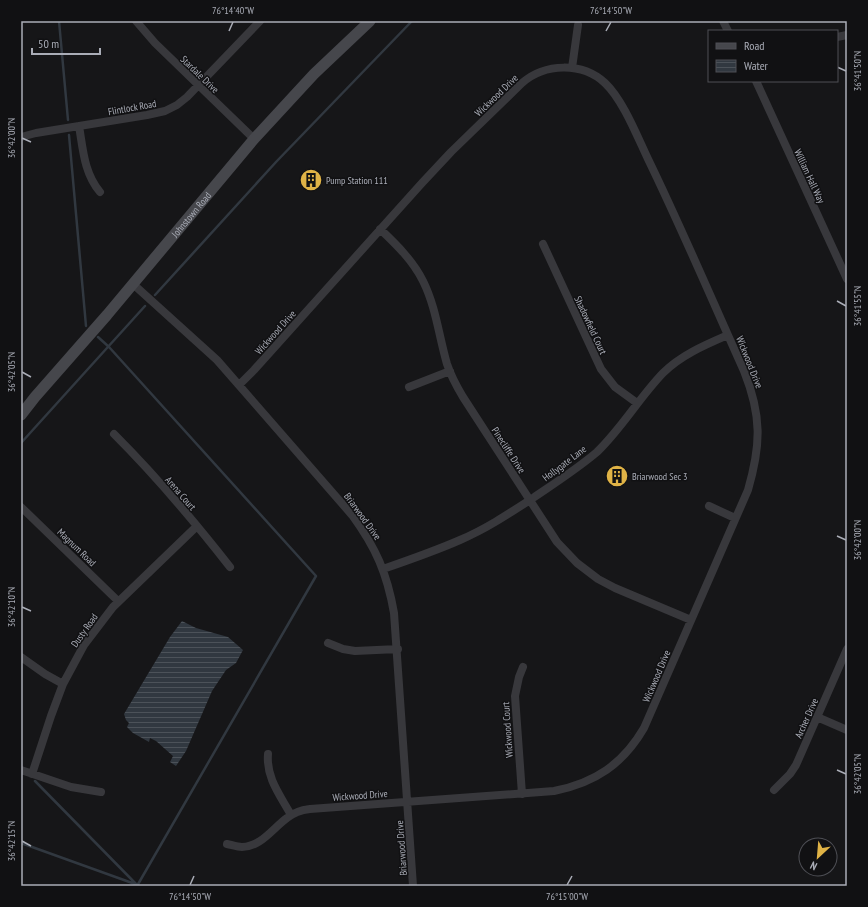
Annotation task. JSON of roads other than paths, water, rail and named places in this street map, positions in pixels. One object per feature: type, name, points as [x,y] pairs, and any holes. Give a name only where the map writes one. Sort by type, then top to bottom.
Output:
[{"type":"main road","name":"Johnstown Road","points":[[21,415],[254,139],[314,74],[370,21]]},
{"type":"street","name":"Stardale Drive","points":[[136,21],[155,44],[254,139]]},
{"type":"street","name":"Flintlock Road","points":[[21,137],[36,133],[165,111],[177,105],[198,86],[260,21]]},
{"type":"street","points":[[723,21],[728,30]]},
{"type":"street","points":[[572,68],[578,25]]},
{"type":"street","name":"Wickwood Drive","points":[[227,844],[243,847],[255,844],[268,836],[291,815],[310,809],[554,791],[576,786],[591,780],[607,770],[623,757],[644,728],[748,490],[755,465],[758,434],[754,401],[750,386],[668,199],[620,103],[614,93],[600,79],[590,73],[562,67],[547,69],[526,79],[451,152],[239,385]]},
{"type":"street","name":"William Hall Way","points":[[756,82],[847,279]]},
{"type":"street","points":[[79,126],[85,162],[91,179],[100,192]]},
{"type":"street","name":"Pinecliffe Drive","points":[[380,229],[411,261],[423,280],[430,296],[450,371],[463,397],[557,542],[571,558],[598,579],[615,588],[691,620]]},
{"type":"street","name":"Shadowfield Court","points":[[543,244],[601,369],[615,387],[637,404]]},
{"type":"street","name":"Briarwood Drive","points":[[132,284],[203,346],[239,385],[352,515],[367,534],[377,554],[384,569],[392,599],[398,649],[413,886]]},
{"type":"street","name":"Hollygate Lane","points":[[384,569],[466,538],[490,525],[565,477],[597,451],[664,372],[687,355],[708,343],[728,335]]},
{"type":"street","points":[[409,387],[450,371]]},
{"type":"street","name":"Arena Court","points":[[114,434],[197,526],[230,567]]},
{"type":"street","points":[[709,506],[735,518]]},
{"type":"street","name":"Magnum Road","points":[[21,507],[118,601]]},
{"type":"street","name":"Dusty Road","points":[[32,774],[63,684],[84,645],[118,601],[197,526]]},
{"type":"street","points":[[328,643],[343,649],[355,651],[398,649]]},
{"type":"street","name":"Archer Drive","points":[[774,790],[790,774],[796,765],[847,649]]},
{"type":"street","points":[[21,657],[45,674],[63,684]]},
{"type":"street","name":"Wickwood Court","points":[[522,794],[515,696],[523,667]]},
{"type":"street","points":[[818,717],[847,730]]},
{"type":"street","points":[[268,754],[267,762],[269,776],[291,815]]},
{"type":"street","points":[[21,770],[71,787],[100,792]]},
{"type":"water","points":[[182,621],[196,628],[228,637],[243,650],[236,663],[226,670],[212,691],[186,751],[176,766],[170,762],[173,756],[156,741],[150,738],[149,742],[133,733],[127,727],[129,723],[124,714],[170,637]]},
{"type":"waterway","points":[[59,21],[68,120]]},
{"type":"waterway","points":[[155,295],[276,162],[412,21]]},
{"type":"waterway","points":[[69,135],[86,326]]},
{"type":"waterway","points":[[21,443],[145,306]]},
{"type":"waterway","points":[[98,337],[109,347],[316,576],[137,886]]},
{"type":"waterway","points":[[35,781],[137,885]]},
{"type":"waterway","points":[[21,843],[135,884]]},
{"type":"place","name":"Pump Station 111","points":[[311,180]]},
{"type":"place","name":"Briarwood Sec 3","points":[[617,476]]}]
